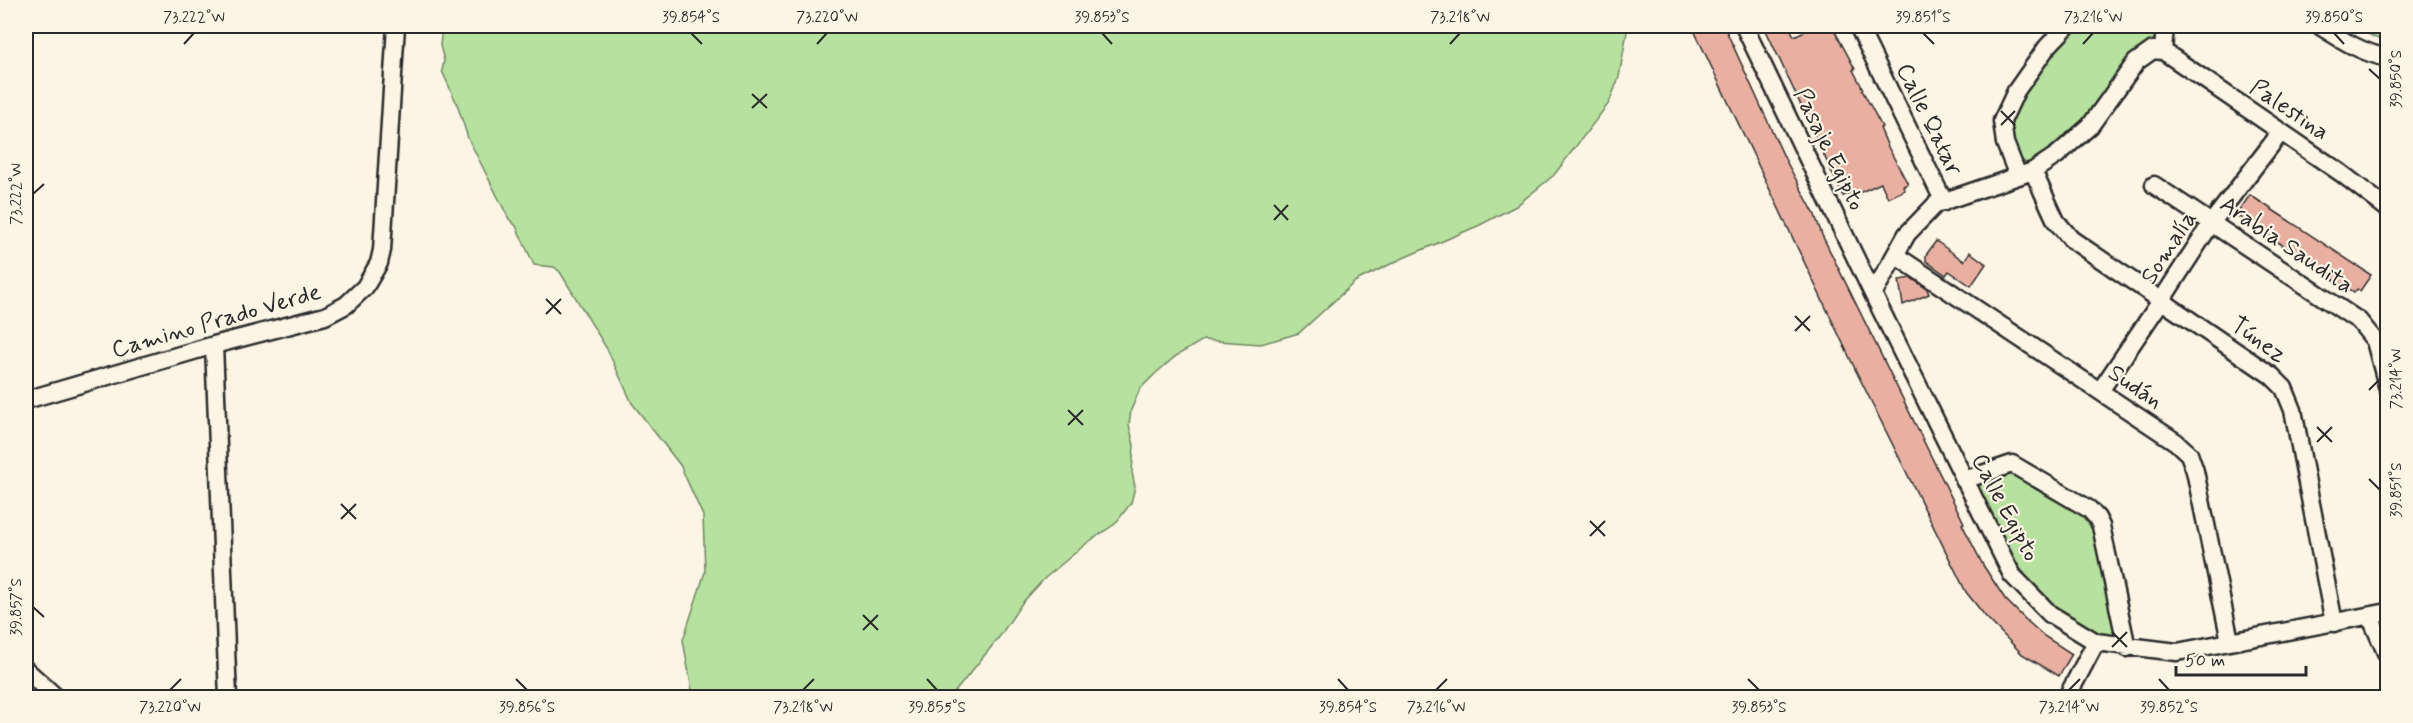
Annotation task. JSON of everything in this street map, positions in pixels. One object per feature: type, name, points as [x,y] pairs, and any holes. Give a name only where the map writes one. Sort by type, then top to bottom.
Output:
[{"type":"street","name":"Camino Prado Verde","points":[[26,400],[214,345],[325,316],[355,298],[373,276],[382,250],[396,26]]},
{"type":"street","name":"Pasaje Egipto","points":[[1744,26],[1873,294]]},
{"type":"street","name":"Calle Qatar","points":[[1858,26],[1944,202]]},
{"type":"street","name":"Túnez","points":[[2067,26],[2047,47],[2022,82],[2002,121],[2006,142],[2056,220],[2071,239],[2272,376],[2288,395],[2293,410],[2334,623]]},
{"type":"street","points":[[1873,294],[1907,234],[1936,204],[2025,173],[2057,155],[2091,126],[2136,62],[2153,50],[2163,51],[2165,26]]},
{"type":"street","points":[[2320,26],[2344,42],[2372,55],[2388,58]]},
{"type":"street","name":"Palestina","points":[[2163,51],[2388,208]]},
{"type":"street","name":"Somalía","points":[[2100,391],[2212,222],[2281,132]]},
{"type":"street","name":"Arabia Saudita","points":[[2154,185],[2359,321],[2375,341],[2388,389]]},
{"type":"street","name":"Sudán","points":[[1895,255],[2176,442],[2188,454],[2194,471],[2230,641]]},
{"type":"street","name":"Calle Egipto","points":[[1873,294],[2012,574],[2050,614],[2096,642],[2127,648],[2177,652],[2388,612]]},
{"type":"street","points":[[214,345],[228,698]]},
{"type":"street","points":[[1964,480],[2012,464],[2088,508],[2101,526],[2127,648]]},
{"type":"street","points":[[2370,616],[2388,657]]},
{"type":"street","points":[[2069,698],[2068,695],[2096,642]]},
{"type":"street","points":[[26,670],[57,698]]},
{"type":"green space","points":[[442,26],[1628,26],[1619,77],[1609,103],[1554,175],[1516,206],[1480,225],[1356,281],[1299,333],[1261,344],[1203,340],[1176,356],[1156,373],[1140,389],[1131,410],[1129,425],[1134,445],[1132,472],[1135,487],[1131,503],[1115,524],[1087,543],[1045,578],[1022,603],[1000,636],[950,698],[693,697],[683,640],[705,572],[703,516],[680,465],[632,403],[607,349],[560,272],[554,267],[534,265],[516,226],[509,219],[468,138],[457,104],[442,71],[444,60],[440,46]]},
{"type":"green space","points":[[2075,26],[2159,26],[2158,37],[2067,139],[2030,165],[2016,157],[2007,133],[2009,119],[2034,76]]},
{"type":"green space","points":[[2352,26],[2387,26],[2387,41],[2384,42]]},
{"type":"green space","points":[[2012,469],[2080,509],[2092,521],[2117,640],[2091,630],[2051,604],[2037,590],[2014,558],[1977,488],[1985,480]]},
{"type":"building","points":[[1692,26],[1724,26],[1785,159],[1815,215],[1822,235],[1983,565],[2005,599],[2025,619],[2044,636],[2072,654],[2059,676],[2022,654],[1986,617],[1966,592],[1856,371]]},
{"type":"building","points":[[1764,26],[1789,26],[1794,36],[1816,26],[1832,26],[1855,69],[1853,70],[1862,90],[1882,127],[1880,128],[1888,147],[1908,184],[1903,186],[1905,190],[1888,198],[1881,183],[1850,197],[1849,194],[1843,196]]},
{"type":"building","points":[[2250,195],[2371,275],[2360,291],[2357,289],[2354,293],[2236,215]]},
{"type":"building","points":[[1936,241],[1964,261],[1970,252],[1986,264],[1971,286],[1949,271],[1946,275],[1926,261],[1926,255]]},
{"type":"building","points":[[1911,278],[1927,289],[1929,294],[1903,305],[1899,280]]}]
